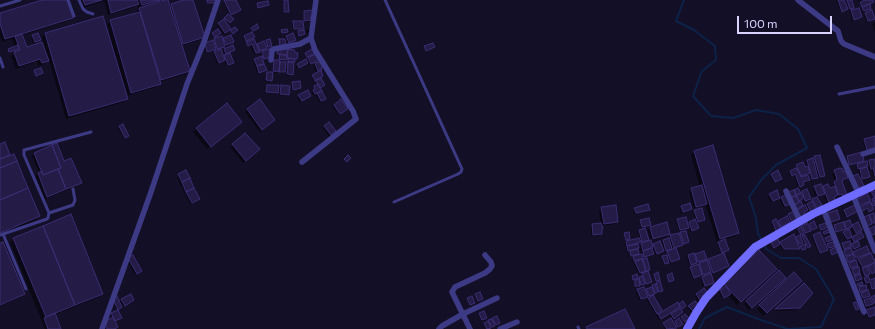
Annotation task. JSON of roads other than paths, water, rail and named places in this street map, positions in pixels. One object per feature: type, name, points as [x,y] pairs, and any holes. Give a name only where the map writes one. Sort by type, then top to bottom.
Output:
[{"type":"street","points":[[102,329],[151,192],[182,98],[204,42],[218,0]]},
{"type":"street","points":[[302,162],[356,120],[353,111],[314,50],[311,38],[316,0]]},
{"type":"street","points":[[798,0],[838,31],[841,41],[844,44],[875,57]]},
{"type":"street","points":[[271,60],[272,50],[300,44],[311,38]]},
{"type":"street","points":[[837,147],[875,251]]},
{"type":"street","points":[[863,154],[875,150]]},
{"type":"street","points":[[687,329],[706,298],[755,247],[823,209],[875,185]]},
{"type":"street","points":[[786,190],[800,221]]},
{"type":"street","points":[[823,209],[864,312]]},
{"type":"street","points":[[470,329],[452,294],[452,290],[490,269],[492,262],[484,255]]},
{"type":"street","points":[[439,329],[463,314],[497,298]]},
{"type":"street","points":[[500,329],[517,322]]},
{"type":"lane","points":[[0,6],[20,0]]},
{"type":"lane","points":[[68,0],[74,16]]},
{"type":"lane","points":[[79,0],[83,9],[93,14]]},
{"type":"lane","points":[[385,0],[462,169],[458,174],[394,202]]},
{"type":"lane","points":[[0,58],[3,67]]},
{"type":"lane","points":[[839,94],[875,87]]},
{"type":"lane","points":[[26,289],[1,234],[47,219],[49,212],[24,154],[24,150],[91,132]]},
{"type":"lane","points":[[49,212],[72,205],[75,200],[73,189]]},
{"type":"waterway","points":[[684,0],[676,21],[694,30],[715,46],[716,60],[702,71],[693,96],[711,116],[733,118],[756,110],[779,114],[798,129],[807,148],[776,165],[762,179],[749,197],[756,218],[758,234],[762,240]]},
{"type":"waterway","points":[[699,329],[705,318],[727,307],[788,329],[821,327],[834,299],[816,269],[799,258],[781,258],[766,249],[764,244]]}]
